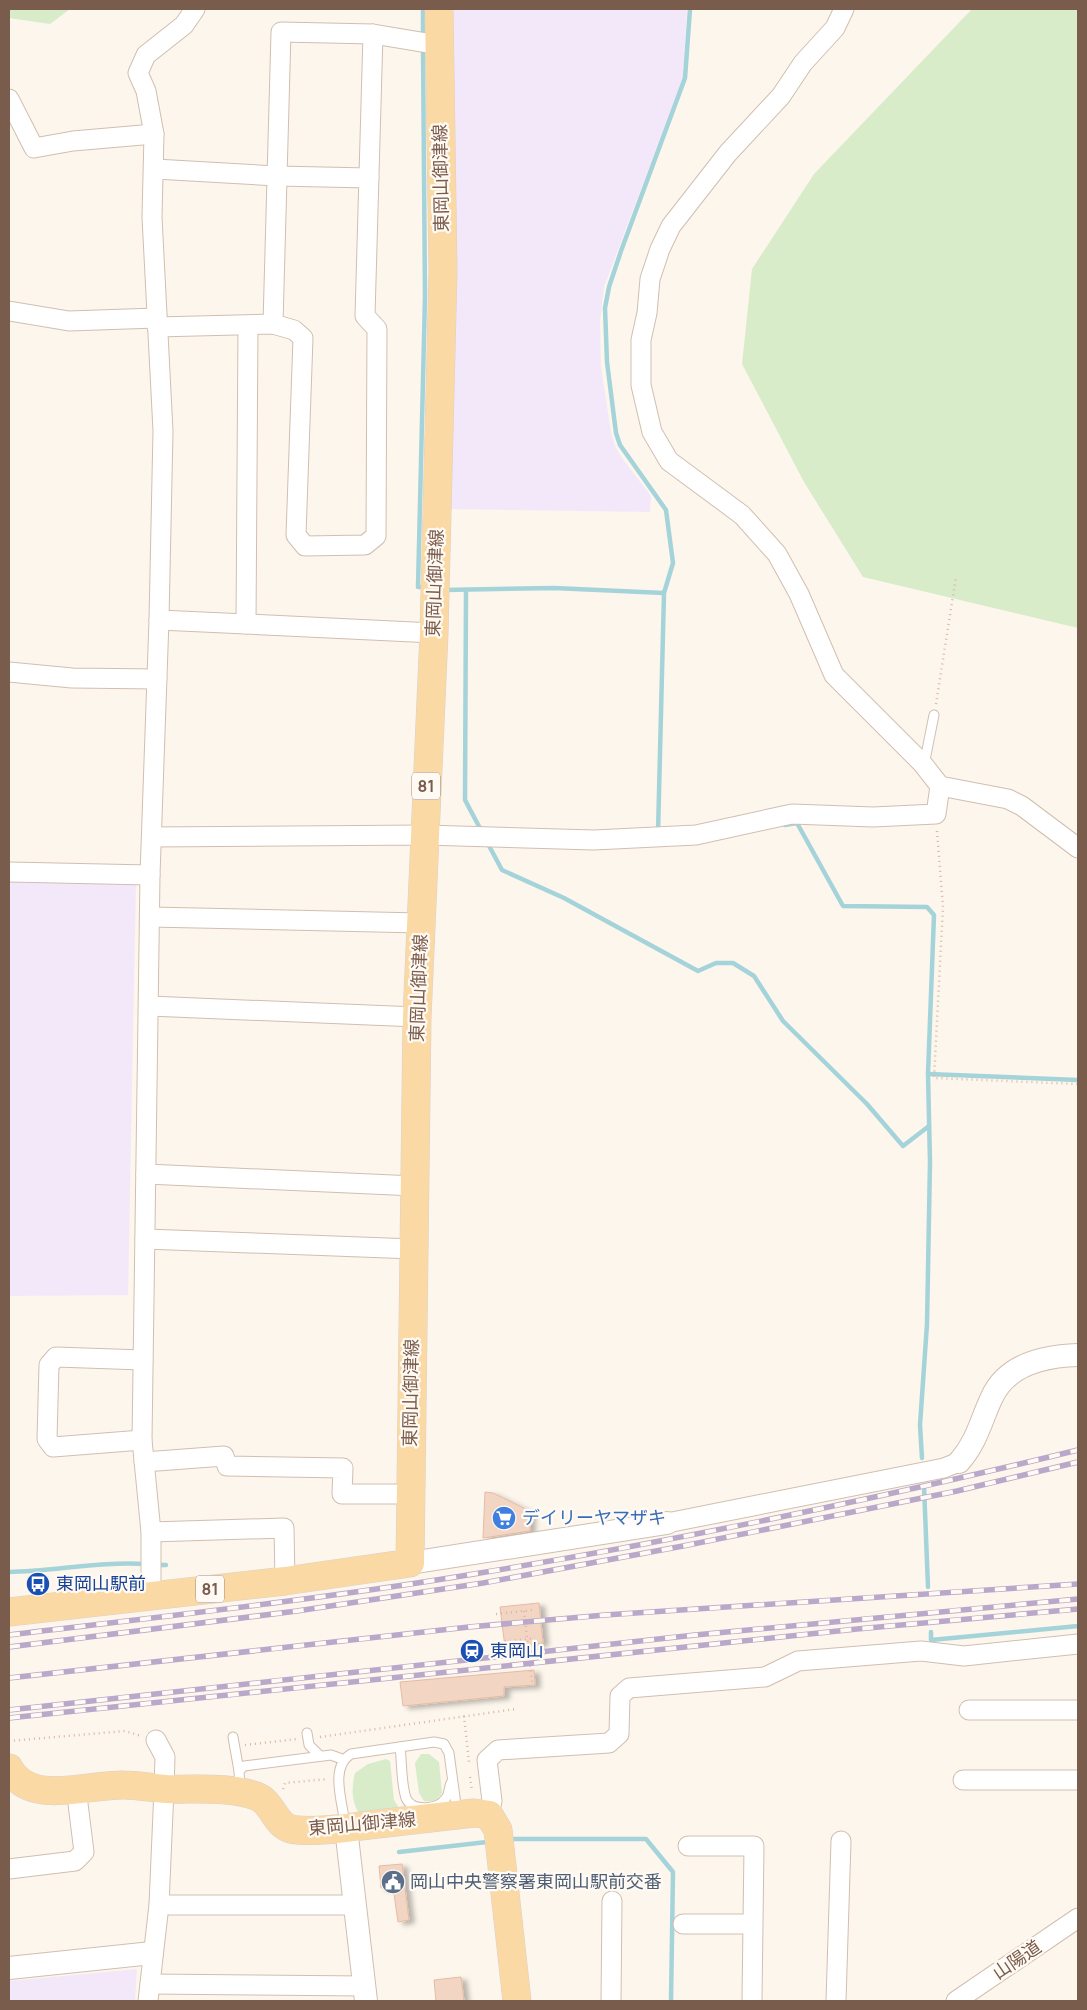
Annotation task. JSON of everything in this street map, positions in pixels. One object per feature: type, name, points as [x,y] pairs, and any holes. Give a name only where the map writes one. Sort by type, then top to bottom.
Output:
[{"type":"main road","name":"東岡山御津線","points":[[410,1563],[409,1494],[417,1017],[434,633],[442,271],[428,43],[439,9]]},
{"type":"main road","name":"81","points":[[9,1612],[285,1581],[410,1563]]},
{"type":"main road","name":"東岡山御津線","points":[[9,1768],[15,1780],[28,1787],[45,1791],[124,1785],[164,1789],[239,1782],[263,1799],[279,1822],[290,1829],[346,1828],[474,1813],[489,1815]]},
{"type":"main road","points":[[489,1815],[498,1830],[516,2001]]},
{"type":"street","points":[[151,1595],[151,1532],[142,1440],[150,875],[159,620],[163,431],[152,217],[154,134],[146,91],[138,73],[146,55],[184,25],[195,9]]},
{"type":"street","points":[[844,9],[835,28],[802,63],[781,96],[728,153],[670,226],[650,279],[647,313],[641,340],[641,385],[652,432],[670,461],[742,515],[777,554],[799,594],[834,676],[922,763],[940,786],[1008,799],[1022,806],[1078,848]]},
{"type":"street","points":[[273,324],[281,32],[373,34],[428,43]]},
{"type":"street","points":[[9,311],[70,321],[273,324],[294,330],[303,338],[296,535],[305,546],[365,545],[376,536],[377,329],[365,316],[373,34]]},
{"type":"street","points":[[9,99],[34,148],[73,141],[154,134]]},
{"type":"street","points":[[154,169],[277,176],[369,178]]},
{"type":"street","points":[[246,624],[248,325]]},
{"type":"street","points":[[159,620],[434,633]]},
{"type":"street","points":[[9,672],[72,678],[157,679]]},
{"type":"street","points":[[152,837],[424,835],[529,840],[661,838],[696,835],[792,814],[873,817],[936,814],[940,786]]},
{"type":"street","points":[[9,872],[150,875]]},
{"type":"street","points":[[150,917],[420,923]]},
{"type":"street","points":[[149,1006],[417,1017]]},
{"type":"street","points":[[146,1174],[415,1186]]},
{"type":"street","points":[[145,1239],[414,1250]]},
{"type":"street","points":[[410,1563],[667,1523],[944,1468],[959,1462],[968,1453],[980,1431],[993,1394],[1009,1376],[1044,1358],[1078,1355]]},
{"type":"street","points":[[142,1440],[53,1447],[48,1439],[48,1365],[56,1357],[143,1360]]},
{"type":"street","points":[[144,1462],[224,1456],[227,1466],[343,1468],[342,1494],[409,1494]]},
{"type":"street","points":[[151,1532],[284,1528],[285,1581]]},
{"type":"street","points":[[489,1815],[492,1801],[487,1760],[492,1755],[498,1750],[609,1743],[620,1734],[620,1696],[629,1688],[765,1677],[798,1661],[921,1651],[964,1656],[1078,1644]]},
{"type":"street","points":[[969,1710],[1078,1710]]},
{"type":"street","points":[[156,1740],[165,1757],[159,1905],[149,1992],[365,1994],[346,1828]]},
{"type":"street","points":[[964,1780],[1078,1780]]},
{"type":"street","points":[[9,1869],[76,1861],[84,1852],[76,1788]]},
{"type":"street","points":[[836,2001],[842,1841]]},
{"type":"street","points":[[688,1846],[754,1846],[752,2001]]},
{"type":"street","points":[[611,2001],[612,1900]]},
{"type":"street","points":[[159,1905],[355,1905]]},
{"type":"street","name":"山陽道","points":[[956,2001],[1078,1918]]},
{"type":"street","points":[[683,1924],[752,1924]]},
{"type":"street","points":[[9,1968],[152,1953]]},
{"type":"lane","points":[[922,763],[926,755],[934,715]]},
{"type":"lane","points":[[307,1735],[309,1745],[323,1755]]},
{"type":"lane","points":[[233,1737],[239,1782]]},
{"type":"lane","points":[[346,1828],[338,1770],[342,1759],[351,1754],[434,1742],[444,1744],[449,1753],[457,1815]]},
{"type":"lane","points":[[400,1747],[406,1798],[412,1805],[418,1808],[436,1806],[446,1798],[452,1778]]},
{"type":"lane","points":[[239,1782],[244,1766],[323,1755],[331,1755],[342,1759]]},
{"type":"path","points":[[934,715],[956,577]]},
{"type":"path","points":[[936,814],[942,907],[934,1078],[1078,1084]]},
{"type":"path","points":[[496,1614],[533,1610]]},
{"type":"path","points":[[524,1611],[532,1682]]},
{"type":"path","points":[[500,1642],[535,1638]]},
{"type":"path","points":[[241,1746],[307,1735],[326,1736],[516,1709]]},
{"type":"path","points":[[9,1741],[125,1731],[156,1740]]},
{"type":"path","points":[[326,1736],[323,1755],[330,1787]]},
{"type":"path","points":[[287,1794],[282,1788],[285,1783],[329,1779]]},
{"type":"shaded area","points":[[449,9],[687,9],[683,78],[604,287],[600,322],[601,367],[611,432],[615,446],[622,458],[651,496],[650,512],[447,509]]},
{"type":"shaded area","points":[[9,882],[136,883],[128,1295],[9,1296]]},
{"type":"shaded area","points":[[137,1969],[135,2001],[9,2001],[9,1981]]},
{"type":"green space","points":[[9,9],[70,9],[50,24],[9,18]]},
{"type":"green space","points":[[972,9],[1078,9],[1078,628],[863,577],[804,482],[742,364],[752,269],[814,174]]},
{"type":"green space","points":[[421,1754],[429,1754],[439,1762],[442,1793],[433,1801],[424,1801],[419,1793],[415,1763]]},
{"type":"green space","points":[[386,1759],[390,1761],[394,1800],[401,1811],[363,1818],[356,1808],[353,1797],[355,1773],[368,1764]]},
{"type":"building","points":[[485,1492],[493,1493],[530,1511],[530,1531],[483,1538]]},
{"type":"building","points":[[539,1603],[543,1643],[505,1647],[500,1607]]},
{"type":"building","points":[[534,1670],[535,1685],[504,1687],[504,1696],[403,1706],[400,1682]]},
{"type":"building","points":[[402,1864],[409,1920],[398,1922],[393,1887],[381,1888],[379,1866]]},
{"type":"building","points":[[461,1977],[464,2001],[436,2001],[434,1980]]},
{"type":"waterway","points":[[423,9],[423,37]]},
{"type":"waterway","points":[[658,833],[664,593],[673,563],[666,510],[620,445],[616,433],[607,362],[605,308],[609,287],[621,251],[685,78],[690,9]]},
{"type":"waterway","points":[[420,587],[418,587],[425,297],[423,48]]},
{"type":"waterway","points":[[444,590],[554,588],[664,593]]},
{"type":"waterway","points":[[466,590],[465,800],[482,832]]},
{"type":"waterway","points":[[785,825],[797,823],[843,906],[927,907],[934,915],[928,1074],[930,1162],[927,1324],[920,1425],[922,1458]]},
{"type":"waterway","points":[[487,842],[502,870],[564,898],[698,971],[716,963],[733,963],[754,976],[783,1021],[867,1104],[903,1146],[929,1126]]},
{"type":"waterway","points":[[928,1074],[1078,1080]]},
{"type":"waterway","points":[[924,1486],[928,1587]]},
{"type":"waterway","points":[[9,1572],[112,1564],[147,1564]]},
{"type":"waterway","points":[[155,1565],[166,1565]]},
{"type":"waterway","points":[[931,1632],[931,1640],[1078,1626]]},
{"type":"waterway","points":[[509,1839],[646,1839],[673,1872],[671,2001]]},
{"type":"waterway","points":[[399,1852],[487,1842]]},
{"type":"railway","points":[[9,1635],[245,1607],[480,1573],[630,1547],[780,1517],[930,1485],[1078,1450]]},
{"type":"railway","points":[[9,1647],[297,1611],[483,1583],[683,1546],[957,1491],[1078,1462]]},
{"type":"railway","points":[[9,1678],[469,1627],[605,1615],[1078,1584]]},
{"type":"railway","points":[[9,1710],[695,1635],[1078,1599]]},
{"type":"railway","points":[[9,1718],[857,1629],[1078,1609]]},
{"type":"place","name":"デイリーヤマザキ","points":[[504,1518]]},
{"type":"place","name":"東岡山駅前","points":[[38,1584]]},
{"type":"place","name":"東岡山","points":[[472,1651]]},
{"type":"place","name":"岡山中央警察署東岡山駅前交番","points":[[393,1882]]}]
